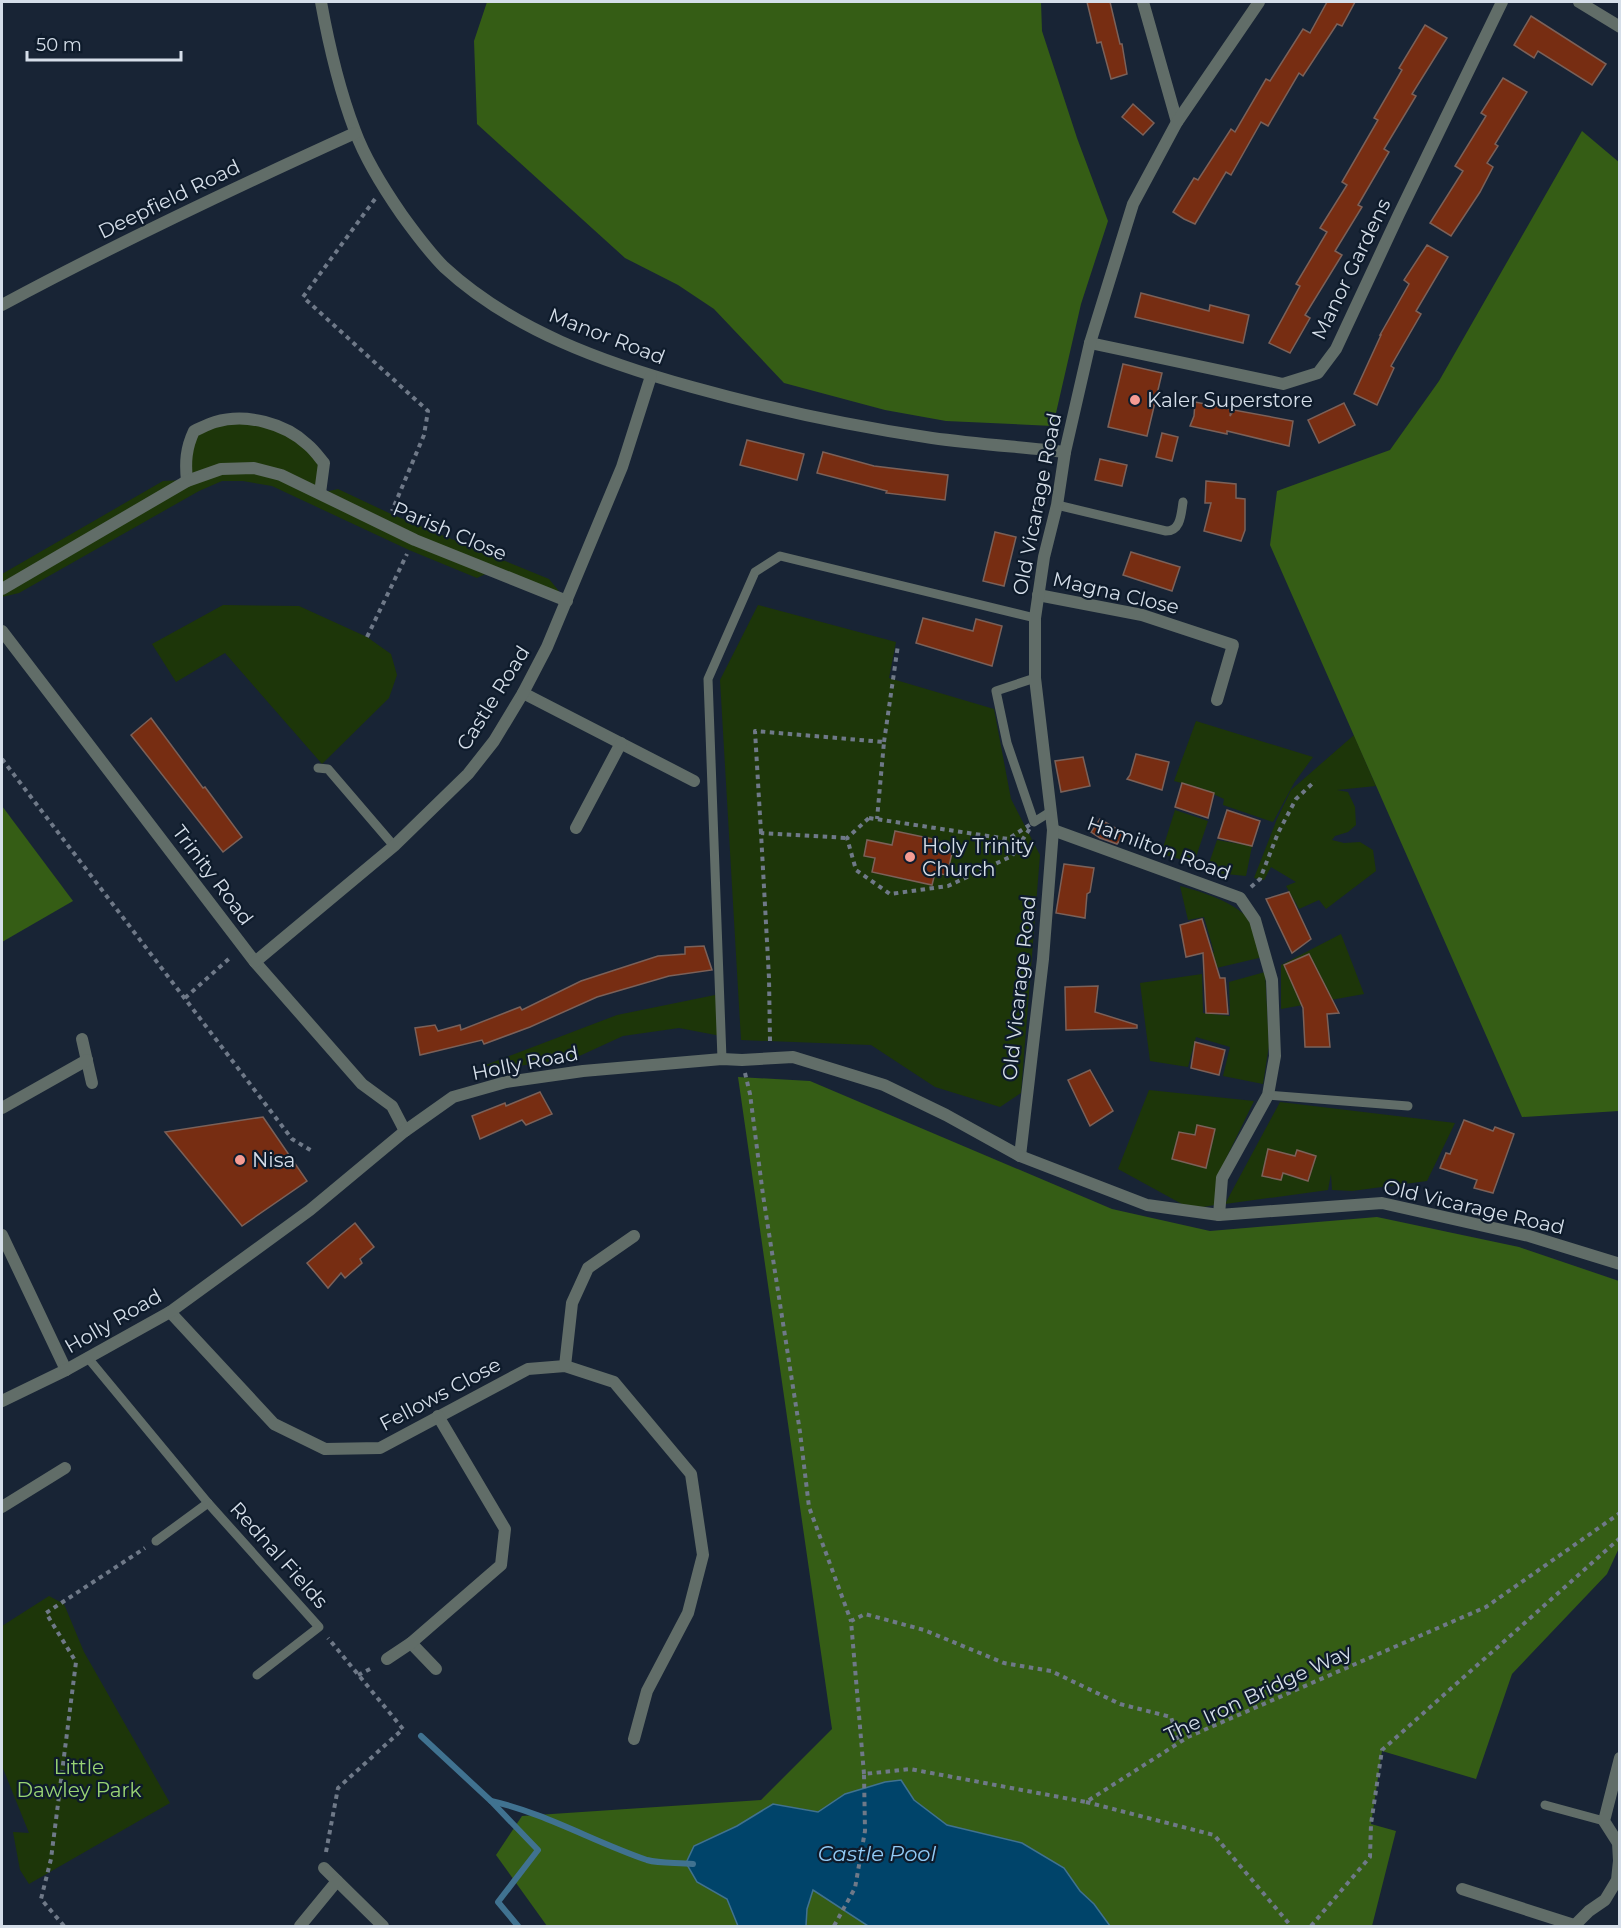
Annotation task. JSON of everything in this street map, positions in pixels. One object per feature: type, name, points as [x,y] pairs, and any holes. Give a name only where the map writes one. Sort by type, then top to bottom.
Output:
[{"type":"street","name":"Manor Road","points":[[321,2],[334,66],[355,133],[383,188],[421,242],[444,267],[494,305],[525,324],[591,354],[651,376],[757,405],[845,424],[934,438],[1065,452]]},
{"type":"street","points":[[1143,2],[1177,122]]},
{"type":"street","name":"Old Vicarage Road","points":[[1259,2],[1177,122],[1133,204],[1090,342],[1065,452],[1044,557],[1035,618],[1035,678],[1053,830],[1043,959],[1020,1156],[1147,1205],[1219,1215],[1382,1203],[1529,1236],[1620,1264]]},
{"type":"street","name":"Manor Gardens","points":[[1090,342],[1283,384],[1318,374],[1336,349],[1503,2]]},
{"type":"street","points":[[1579,2],[1620,27]]},
{"type":"street","name":"Deepfield Road","points":[[2,305],[57,275],[355,133]]},
{"type":"street","name":"Castle Road","points":[[255,962],[394,846],[468,774],[494,741],[547,647],[567,601],[622,467],[651,376]]},
{"type":"street","points":[[187,480],[185,462],[188,445],[194,431],[216,422],[239,419],[264,421],[308,444],[324,463],[320,493]]},
{"type":"street","name":"Parish Close","points":[[2,589],[187,480],[221,469],[254,468],[282,474],[415,540],[567,601]]},
{"type":"street","name":"Magna Close","points":[[1038,595],[1142,615],[1233,645],[1217,700]]},
{"type":"street","name":"Trinity Road","points":[[2,631],[255,962],[362,1084],[392,1106],[405,1131]]},
{"type":"street","points":[[523,693],[694,781]]},
{"type":"street","points":[[576,828],[621,743]]},
{"type":"street","name":"Hamilton Road","points":[[1053,830],[1240,898],[1255,920],[1272,980],[1275,1056],[1268,1095],[1222,1178],[1219,1215]]},
{"type":"street","points":[[82,1040],[92,1083]]},
{"type":"street","name":"Holly Road","points":[[2,1401],[66,1370],[170,1312],[310,1210],[405,1131],[453,1098],[506,1082],[583,1071],[722,1059],[793,1057],[884,1085],[946,1115],[1020,1156]]},
{"type":"street","points":[[2,1108],[87,1060]]},
{"type":"street","points":[[2,1235],[66,1370]]},
{"type":"street","points":[[566,1366],[572,1303],[588,1268],[634,1236]]},
{"type":"street","name":"Fellows Close","points":[[170,1312],[274,1424],[325,1449],[380,1449],[528,1369],[566,1366],[614,1382],[691,1474],[702,1555],[688,1613],[647,1691],[634,1739]]},
{"type":"street","points":[[387,1659],[411,1643],[501,1565],[505,1529],[438,1416]]},
{"type":"street","points":[[2,1507],[65,1468]]},
{"type":"street","points":[[411,1643],[436,1668]]},
{"type":"street","points":[[1462,1889],[1574,1926],[1589,1911],[1605,1900],[1618,1880],[1618,1843],[1604,1821],[1620,1758]]},
{"type":"street","points":[[324,1868],[383,1926]]},
{"type":"street","points":[[300,1926],[337,1881]]},
{"type":"lane","points":[[1056,505],[1172,531],[1178,526],[1183,501]]},
{"type":"lane","points":[[722,1059],[708,679],[755,572],[780,556],[1035,618]]},
{"type":"lane","points":[[1035,678],[996,691],[1007,743],[1034,822],[1050,812]]},
{"type":"lane","points":[[318,768],[328,769],[394,846]]},
{"type":"lane","points":[[1268,1095],[1408,1106]]},
{"type":"lane","name":"Rednal Fields","points":[[88,1358],[208,1503],[319,1627],[257,1675]]},
{"type":"lane","name":"Rednal Fields","points":[[156,1541],[208,1503]]},
{"type":"lane","points":[[1545,1805],[1604,1821]]},
{"type":"path","points":[[383,188],[303,297],[428,411],[424,435],[386,526]]},
{"type":"path","points":[[367,637],[415,540]]},
{"type":"path","points":[[877,819],[884,742],[898,645]]},
{"type":"path","points":[[770,1041],[769,978],[755,731],[884,742]]},
{"type":"path","points":[[2,759],[292,1139],[312,1151]]},
{"type":"path","points":[[1240,898],[1260,879],[1278,833],[1296,799],[1315,781]]},
{"type":"path","points":[[761,833],[847,838],[869,818],[1008,839],[1034,822]]},
{"type":"path","points":[[847,838],[856,870],[890,894],[948,885],[1012,856],[1034,822]]},
{"type":"path","points":[[185,998],[243,946]]},
{"type":"path","points":[[742,1060],[750,1094],[809,1506],[851,1621],[864,1774],[865,1831],[854,1890],[834,1926]]},
{"type":"path","name":"The Iron Bridge Way","points":[[1086,1802],[1188,1737],[1486,1607],[1620,1513]]},
{"type":"path","points":[[1311,1926],[1370,1857],[1371,1824],[1382,1750],[1620,1538]]},
{"type":"path","points":[[64,1926],[41,1899],[51,1859],[76,1662],[46,1613],[156,1541]]},
{"type":"path","points":[[851,1621],[865,1614],[924,1630],[1004,1663],[1051,1671],[1120,1704],[1171,1716],[1179,1743]]},
{"type":"path","points":[[319,1627],[403,1729],[338,1788],[324,1868]]},
{"type":"path","points":[[864,1774],[910,1769],[1086,1802],[1214,1835],[1291,1926]]},
{"type":"green space","points":[[487,2],[1041,2],[1042,31],[1077,138],[1108,221],[1081,304],[1053,426],[946,421],[885,410],[784,383],[714,309],[678,285],[625,258],[477,124],[474,41]]},
{"type":"green space","points":[[1582,131],[1620,163],[1619,1111],[1522,1117],[1270,545],[1277,491],[1390,450],[1439,381]]},
{"type":"green space","points":[[239,419],[287,431],[324,463],[320,493],[338,489],[391,514],[549,579],[567,601],[492,571],[477,578],[409,550],[272,486],[243,481],[222,481],[199,491],[19,593],[2,597],[2,574],[163,481],[186,480],[194,431]]},
{"type":"green space","points":[[223,605],[299,606],[367,637],[391,654],[397,675],[389,698],[322,764],[225,653],[176,682],[152,644]]},
{"type":"green space","points":[[758,605],[896,642],[889,678],[994,709],[1011,799],[1040,855],[1021,1093],[1000,1107],[935,1087],[871,1045],[741,1040],[720,680]]},
{"type":"green space","points":[[1196,721],[1313,757],[1294,783],[1273,822],[1223,805],[1224,799],[1200,788],[1174,781]]},
{"type":"green space","points":[[1354,735],[1376,786],[1337,790],[1348,792],[1355,807],[1356,825],[1348,832],[1335,836],[1332,840],[1344,843],[1360,842],[1373,850],[1376,871],[1326,909],[1319,900],[1299,909],[1286,886],[1296,882],[1271,867],[1264,880],[1254,878],[1291,790]]},
{"type":"green space","points":[[2,806],[73,901],[2,942]]},
{"type":"green space","points":[[1175,810],[1208,821],[1194,863],[1161,854]]},
{"type":"green space","points":[[1217,840],[1252,846],[1246,876],[1206,872]]},
{"type":"green space","points":[[1180,886],[1218,899],[1244,914],[1255,928],[1263,957],[1208,970],[1204,955],[1214,952],[1204,917],[1188,920]]},
{"type":"green space","points":[[1341,934],[1364,994],[1281,1009],[1281,965]]},
{"type":"green space","points":[[1265,972],[1269,1045],[1263,1084],[1223,1076],[1230,1047],[1196,1037],[1188,1067],[1150,1061],[1140,983],[1202,974],[1203,1013],[1230,1016],[1229,982]]},
{"type":"green space","points":[[720,994],[721,1036],[679,1028],[623,1036],[575,1058],[518,1066],[483,1066],[617,1015]]},
{"type":"green space","points":[[738,1077],[810,1081],[1112,1209],[1210,1231],[1377,1217],[1519,1247],[1619,1281],[1619,1548],[1607,1574],[1512,1674],[1476,1779],[1382,1751],[1371,1824],[1396,1831],[1372,1926],[547,1926],[496,1855],[522,1816],[761,1800],[832,1729]]},
{"type":"green space","points":[[1149,1090],[1254,1101],[1218,1175],[1215,1205],[1191,1209],[1118,1169]]},
{"type":"green space","points":[[1280,1102],[1455,1123],[1427,1181],[1352,1191],[1332,1190],[1331,1174],[1328,1190],[1225,1204]]},
{"type":"green space","name":"Little Dawley Park","points":[[49,1596],[64,1604],[84,1652],[170,1803],[29,1884],[20,1870],[13,1832],[29,1833],[2,1766],[2,1626]]},
{"type":"water","name":"Castle Pool","points":[[901,1780],[914,1800],[947,1825],[1022,1843],[1064,1868],[1110,1926],[868,1926],[813,1890],[807,1909],[806,1926],[738,1926],[727,1899],[697,1882],[686,1863],[694,1846],[737,1826],[773,1804],[818,1812],[845,1794],[885,1782]]},
{"type":"building","points":[[1087,2],[1110,2],[1120,44],[1122,44],[1127,74],[1111,79],[1101,42],[1097,43]]},
{"type":"building","points":[[1327,2],[1355,2],[1342,26],[1337,24],[1303,76],[1299,73],[1268,126],[1261,122],[1231,175],[1226,172],[1195,224],[1173,212],[1194,178],[1198,180],[1231,129],[1235,132],[1266,79],[1270,81],[1303,29],[1310,33]]},
{"type":"building","points":[[1531,16],[1606,64],[1592,85],[1538,51],[1534,58],[1514,45]]},
{"type":"building","points":[[1425,25],[1447,38],[1412,94],[1416,96],[1384,149],[1389,152],[1358,205],[1362,207],[1335,251],[1342,255],[1305,315],[1310,318],[1290,353],[1269,343],[1300,286],[1296,284],[1327,232],[1320,228],[1347,185],[1342,182],[1378,120],[1374,118],[1402,70],[1399,68]]},
{"type":"building","points":[[1503,78],[1527,92],[1495,144],[1498,146],[1487,163],[1493,167],[1480,192],[1451,236],[1430,223],[1463,171],[1455,166],[1486,116],[1481,113]]},
{"type":"building","points":[[1133,104],[1154,123],[1143,135],[1122,117]]},
{"type":"building","points":[[1427,245],[1448,257],[1416,311],[1421,314],[1391,366],[1394,368],[1377,405],[1354,394],[1380,335],[1409,284],[1404,280]]},
{"type":"building","points":[[1141,293],[1209,311],[1210,305],[1249,315],[1243,343],[1135,317]]},
{"type":"building","name":"Kaler Superstore","points":[[1123,364],[1162,373],[1147,436],[1108,427]]},
{"type":"building","points":[[1195,402],[1231,409],[1230,416],[1234,410],[1293,421],[1289,446],[1227,431],[1227,434],[1190,426],[1194,416]]},
{"type":"building","points":[[1344,403],[1355,425],[1319,443],[1308,420]]},
{"type":"building","points":[[1162,433],[1178,437],[1172,461],[1156,457]]},
{"type":"building","points":[[747,440],[804,454],[797,480],[740,465]]},
{"type":"building","points":[[823,452],[874,466],[948,475],[945,500],[886,493],[887,491],[817,473]]},
{"type":"building","points":[[1100,459],[1127,465],[1122,486],[1095,480]]},
{"type":"building","points":[[1206,481],[1236,484],[1236,498],[1245,499],[1245,530],[1241,541],[1204,531],[1211,503],[1205,503]]},
{"type":"building","points":[[995,532],[1016,537],[1004,586],[983,581]]},
{"type":"building","points":[[1131,552],[1180,567],[1172,591],[1123,575]]},
{"type":"building","points":[[923,618],[973,631],[976,619],[1002,626],[992,666],[916,643]]},
{"type":"building","points":[[151,718],[242,837],[223,852],[131,735]]},
{"type":"building","points":[[1136,754],[1169,762],[1162,790],[1127,779]]},
{"type":"building","points":[[1083,757],[1090,786],[1061,792],[1055,761]]},
{"type":"building","points":[[1182,783],[1214,793],[1208,818],[1175,807]]},
{"type":"building","points":[[1227,810],[1260,821],[1252,846],[1218,838]]},
{"type":"building","points":[[1100,819],[1125,834],[1117,844],[1091,832]]},
{"type":"building","name":"Holy Trinity Church","points":[[895,831],[938,840],[936,850],[952,853],[947,875],[935,873],[932,885],[872,872],[875,858],[864,856],[867,840],[892,845]]},
{"type":"building","points":[[1064,864],[1094,868],[1090,892],[1087,894],[1085,918],[1056,913]]},
{"type":"building","points":[[1289,892],[1311,939],[1292,953],[1266,899]]},
{"type":"building","points":[[1202,919],[1220,978],[1225,978],[1228,1014],[1206,1013],[1203,953],[1186,957],[1180,925]]},
{"type":"building","points":[[704,946],[712,970],[669,976],[597,997],[530,1027],[484,1044],[482,1040],[420,1055],[415,1028],[435,1025],[438,1031],[460,1025],[461,1030],[520,1007],[522,1010],[581,981],[658,956],[685,954],[685,947]]},
{"type":"building","points":[[1309,954],[1339,1013],[1327,1014],[1330,1047],[1305,1047],[1303,1008],[1284,965]]},
{"type":"building","points":[[1098,986],[1095,1012],[1137,1025],[1137,1028],[1066,1030],[1065,987]]},
{"type":"building","points":[[1195,1042],[1225,1050],[1219,1075],[1191,1068]]},
{"type":"building","points":[[1090,1070],[1113,1111],[1090,1126],[1068,1080]]},
{"type":"building","points":[[540,1092],[552,1114],[526,1125],[522,1120],[480,1139],[472,1116],[505,1103],[506,1106]]},
{"type":"building","name":"Nisa","points":[[263,1117],[307,1181],[242,1226],[165,1132]]},
{"type":"building","points":[[1464,1120],[1493,1131],[1495,1127],[1514,1134],[1493,1193],[1474,1188],[1477,1180],[1440,1168],[1446,1153],[1450,1154]]},
{"type":"building","points":[[1197,1125],[1215,1129],[1206,1168],[1172,1159],[1179,1132],[1195,1135]]},
{"type":"building","points":[[1268,1149],[1295,1156],[1297,1150],[1316,1156],[1308,1181],[1283,1173],[1281,1180],[1262,1176]]},
{"type":"building","points":[[355,1223],[374,1247],[360,1259],[362,1263],[345,1278],[341,1273],[328,1288],[307,1263]]},
{"type":"waterway","points":[[421,1736],[491,1801],[550,1820],[647,1860],[693,1864]]},
{"type":"waterway","points":[[491,1801],[538,1850],[498,1902],[518,1926]]},
{"type":"place","name":"Kaler Superstore","points":[[1135,400]]},
{"type":"place","name":"Holy Trinity Church","points":[[910,857]]},
{"type":"place","name":"Nisa","points":[[240,1160]]}]
